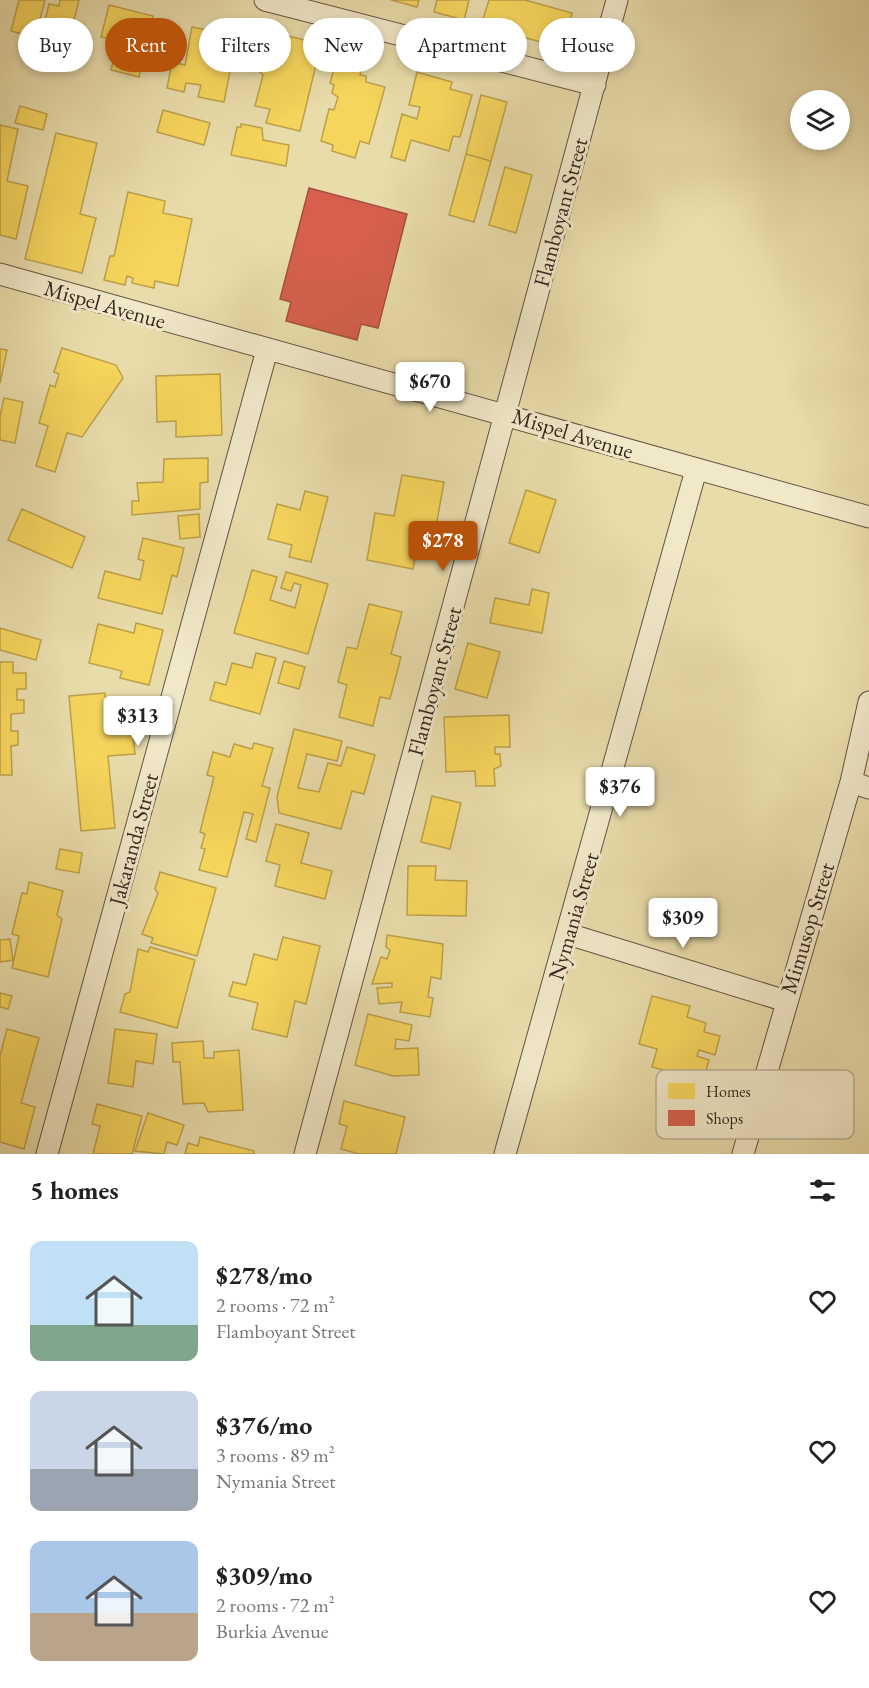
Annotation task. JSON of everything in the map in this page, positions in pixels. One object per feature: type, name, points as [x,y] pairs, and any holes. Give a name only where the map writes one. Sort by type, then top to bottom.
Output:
[{"type":"street","points":[[266,0],[594,85]]},
{"type":"street","name":"Flamboyant Street","points":[[306,1154],[617,0]]},
{"type":"street","name":"Mispel Avenue","points":[[0,274],[267,350],[506,413],[696,470],[869,517]]},
{"type":"street","name":"Jakaranda Street","points":[[47,1154],[267,350]]},
{"type":"street","name":"Nymania Street","points":[[505,1154],[696,470]]},
{"type":"street","name":"Mimusop Street","points":[[767,1070],[786,1001],[860,785],[869,702]]},
{"type":"street","points":[[568,934],[786,1001]]},
{"type":"street","name":"Mimusop Street","points":[[743,1154],[747,1139]]},
{"type":"building: Homes","points":[[19,0],[45,0],[40,18],[18,18],[18,33],[11,31]]},
{"type":"building: Homes","points":[[60,0],[79,0],[74,18],[46,18],[49,4],[59,6]]},
{"type":"building: Homes","points":[[391,0],[419,0],[417,7]]},
{"type":"building: Homes","points":[[437,0],[469,0],[464,18],[434,12]]},
{"type":"building: Homes","points":[[489,0],[525,0],[572,13],[571,18],[539,18],[539,42],[527,38],[527,18],[483,18]]},
{"type":"building: Homes","points":[[109,5],[153,16],[153,18],[106,18]]},
{"type":"building: Homes","points":[[105,21],[105,38],[101,37]]},
{"type":"building: Homes","points":[[192,27],[199,28],[199,72],[230,72],[224,102],[198,97],[201,85],[186,83],[184,92],[167,88],[170,72],[187,72],[187,54]]},
{"type":"building: Homes","points":[[291,37],[303,40],[303,72],[314,72],[300,131],[266,123],[270,109],[255,106],[263,75],[260,72],[291,72]]},
{"type":"building: Homes","points":[[119,72],[140,72],[139,77]]},
{"type":"building: Homes","points":[[333,72],[361,72],[360,75],[366,76],[366,82],[385,87],[369,144],[360,141],[355,158],[332,151],[333,145],[321,141],[329,109],[334,110],[338,97],[332,93],[334,85],[330,83]]},
{"type":"building: Homes","points":[[417,72],[452,82],[450,89],[472,95],[460,137],[453,136],[449,151],[411,140],[405,161],[391,157],[402,114],[417,119],[420,107],[409,105]]},
{"type":"building: Homes","points":[[481,95],[507,102],[491,161],[466,154]]},
{"type":"building: Homes","points":[[20,106],[47,114],[43,130],[15,123]]},
{"type":"building: Homes","points":[[163,110],[210,123],[204,145],[157,132]]},
{"type":"building: Homes","points":[[241,124],[262,128],[263,140],[289,145],[286,166],[231,155],[237,127],[241,127]]},
{"type":"building: Homes","points":[[0,125],[18,129],[7,181],[28,186],[16,239],[0,235]]},
{"type":"building: Homes","points":[[56,133],[97,143],[80,214],[96,218],[82,273],[25,259]]},
{"type":"building: Homes","points":[[466,154],[491,161],[474,222],[449,215]]},
{"type":"building: Homes","points":[[505,167],[532,175],[516,233],[489,225]]},
{"type":"building: Homes","points":[[128,192],[165,201],[163,213],[192,219],[178,286],[155,281],[154,288],[132,283],[133,278],[127,276],[125,285],[104,280],[110,256],[114,256]]},
{"type":"building: Homes","points":[[62,348],[116,365],[123,378],[82,437],[67,433],[55,472],[36,466],[48,426],[39,423],[50,385],[55,387],[59,374],[54,372]]},
{"type":"building: Homes","points":[[0,349],[7,350],[0,383]]},
{"type":"building: Homes","points":[[220,374],[222,435],[176,437],[176,421],[157,422],[156,376]]},
{"type":"building: Homes","points":[[4,398],[23,402],[15,443],[0,440],[0,417]]},
{"type":"building: Homes","points":[[208,458],[208,482],[200,483],[200,509],[132,515],[132,501],[139,501],[137,483],[163,482],[164,459]]},
{"type":"building: Homes","points":[[402,475],[444,482],[435,532],[420,529],[413,569],[367,560],[375,513],[394,516]]},
{"type":"building: Homes","points":[[526,490],[556,500],[539,553],[509,543]]},
{"type":"building: Homes","points":[[305,491],[328,497],[311,562],[289,557],[292,545],[268,539],[277,504],[300,510]]},
{"type":"building: Homes","points":[[22,509],[85,537],[72,568],[8,540]]},
{"type":"building: Homes","points":[[199,514],[200,537],[180,539],[178,516]]},
{"type":"building: Homes","points":[[143,538],[184,548],[177,577],[172,575],[162,614],[98,598],[105,571],[140,580],[144,561],[138,559]]},
{"type":"building: Homes","points":[[252,570],[277,577],[270,600],[295,608],[301,585],[294,583],[291,591],[281,588],[286,572],[328,584],[308,654],[234,633]]},
{"type":"building: Homes","points":[[532,589],[549,593],[542,633],[490,623],[495,598],[529,605]]},
{"type":"building: Homes","points":[[369,604],[402,612],[391,654],[401,657],[390,699],[380,697],[373,726],[339,717],[347,685],[338,682],[347,647],[357,649]]},
{"type":"building: Homes","points":[[136,623],[163,630],[149,685],[120,678],[122,671],[89,663],[98,624],[134,633]]},
{"type":"building: Homes","points":[[0,628],[41,640],[36,660],[0,650]]},
{"type":"building: Homes","points":[[468,643],[500,652],[487,698],[455,689]]},
{"type":"building: Homes","points":[[256,653],[276,658],[260,714],[210,700],[215,682],[226,685],[232,663],[252,668]]},
{"type":"building: Homes","points":[[284,661],[305,667],[299,689],[278,683]]},
{"type":"building: Homes","points":[[0,662],[13,662],[13,673],[26,673],[26,689],[17,689],[17,700],[24,700],[24,713],[11,714],[11,731],[18,731],[18,745],[11,746],[12,775],[0,775]]},
{"type":"building: Homes","points":[[105,693],[107,709],[130,707],[135,754],[108,756],[115,828],[81,831],[69,696]]},
{"type":"building: Homes","points":[[509,715],[510,747],[495,747],[495,754],[500,754],[501,766],[494,769],[495,786],[476,786],[475,771],[446,772],[444,717]]},
{"type":"building: Homes","points":[[294,729],[342,741],[337,761],[307,754],[298,788],[319,792],[328,763],[341,766],[347,747],[375,755],[364,794],[352,791],[341,829],[279,813],[277,797]]},
{"type":"building: Homes","points":[[254,743],[273,748],[262,786],[270,788],[256,842],[246,839],[253,814],[244,812],[227,877],[199,870],[205,849],[201,848],[205,834],[200,832],[214,777],[207,775],[213,752],[230,757],[234,744],[252,749]]},
{"type":"building: Homes","points":[[432,796],[461,803],[450,849],[421,842]]},
{"type":"building: Homes","points":[[276,824],[309,833],[301,863],[332,871],[325,899],[275,886],[280,865],[266,861]]},
{"type":"building: Homes","points":[[60,849],[82,853],[79,873],[56,869]]},
{"type":"building: Homes","points":[[408,866],[436,866],[435,880],[467,881],[466,916],[407,915]]},
{"type":"building: Homes","points":[[160,872],[216,888],[197,956],[151,943],[153,938],[142,934],[158,893],[155,889]]},
{"type":"building: Homes","points":[[29,882],[63,891],[57,915],[62,919],[48,977],[12,968],[19,936],[12,934],[22,893],[27,894]]},
{"type":"building: Homes","points":[[387,935],[443,944],[441,979],[431,977],[428,997],[433,998],[430,1017],[400,1012],[402,1002],[379,1004],[377,988],[392,987],[392,983],[372,984],[381,957],[387,959],[390,950],[386,947]]},
{"type":"building: Homes","points":[[283,937],[320,946],[306,1004],[295,1001],[287,1037],[252,1029],[258,1003],[229,996],[233,982],[246,985],[254,954],[277,960]]},
{"type":"building: Homes","points":[[10,939],[13,960],[0,962],[0,940]]},
{"type":"building: Homes","points":[[150,947],[195,960],[177,1028],[120,1012],[125,994],[130,992],[138,949],[148,952]]},
{"type":"building: Homes","points":[[0,993],[12,996],[8,1009],[0,1007]]},
{"type":"building: Homes","points":[[652,996],[690,1006],[687,1017],[706,1023],[704,1032],[720,1036],[715,1055],[699,1050],[697,1056],[709,1060],[706,1070],[663,1070],[652,1067],[657,1049],[639,1044]]},
{"type":"building: Homes","points":[[368,1014],[412,1025],[409,1041],[396,1039],[395,1049],[418,1048],[419,1075],[393,1076],[355,1065]]},
{"type":"building: Homes","points":[[7,1029],[39,1038],[21,1103],[35,1107],[24,1149],[0,1142],[0,1056]]},
{"type":"building: Homes","points":[[115,1029],[157,1034],[153,1064],[136,1061],[133,1087],[108,1083]]},
{"type":"building: Homes","points":[[203,1041],[204,1058],[214,1058],[214,1052],[239,1050],[243,1110],[208,1112],[204,1103],[183,1104],[180,1062],[173,1062],[172,1043]]},
{"type":"building: Homes","points":[[344,1101],[405,1117],[396,1154],[359,1154],[341,1149],[347,1126],[339,1124]]},
{"type":"building: Homes","points":[[97,1104],[142,1116],[132,1154],[93,1154],[100,1126],[92,1124]]},
{"type":"building: Homes","points":[[148,1113],[184,1125],[177,1145],[167,1142],[164,1154],[135,1151]]},
{"type":"building: Homes","points":[[200,1137],[254,1151],[254,1154],[185,1154],[188,1143],[198,1146]]},
{"type":"building: Shops","points":[[309,188],[407,214],[378,328],[361,324],[357,340],[286,321],[291,302],[280,299]]}]
